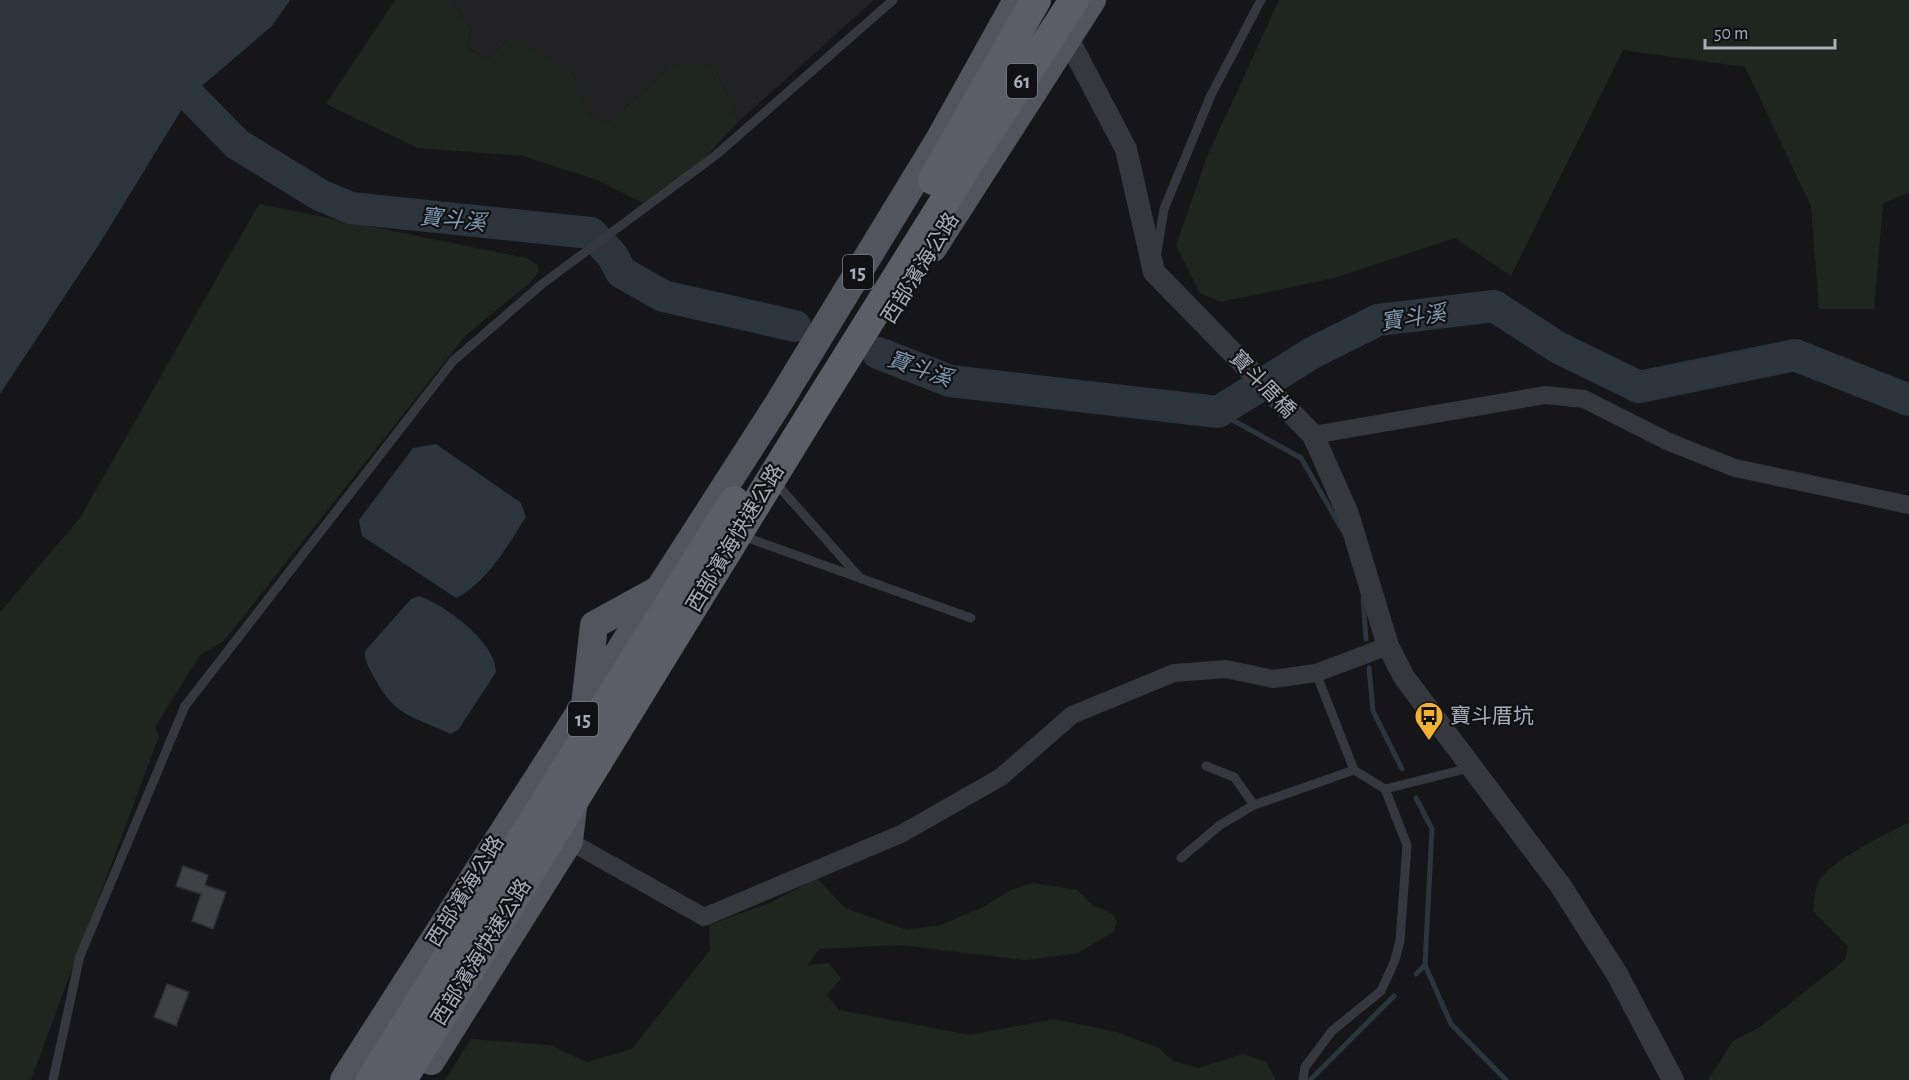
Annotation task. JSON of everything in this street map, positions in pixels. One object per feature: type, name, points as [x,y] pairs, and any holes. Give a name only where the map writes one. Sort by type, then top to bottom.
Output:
[{"type":"highway","name":"西部濱海快速公路","points":[[960,156],[1036,0]]},
{"type":"highway","name":"西部濱海快速公路","points":[[402,1080],[799,416],[960,156],[1074,0]]},
{"type":"highway","name":"西部濱海快速公路","points":[[371,1080],[799,416]]},
{"type":"main road","name":"西部濱海公路","points":[[344,1080],[778,404],[934,147],[1017,0]]},
{"type":"main road","name":"西部濱海公路","points":[[751,539],[1092,0]]},
{"type":"main road","name":"15","points":[[419,1080],[569,841],[594,625],[751,539]]},
{"type":"street","points":[[1068,38],[1126,149],[1154,272]]},
{"type":"street","name":"寶斗厝橋","points":[[1154,272],[1311,433]]},
{"type":"street","points":[[1673,1080],[1617,974],[1566,894],[1404,677],[1388,646],[1348,514],[1311,433],[1545,395],[1584,399],[1669,442],[1735,468],[1909,505]]},
{"type":"street","points":[[569,841],[704,917],[901,834],[1000,777],[1072,715],[1174,673],[1226,669],[1273,679],[1316,673],[1388,646]]},
{"type":"lane","points":[[53,1080],[80,956],[185,706],[453,360],[542,284],[716,155],[893,0]]},
{"type":"lane","points":[[1154,272],[1164,209],[1211,95],[1261,0]]},
{"type":"lane","points":[[781,489],[862,581]]},
{"type":"lane","points":[[751,539],[862,581],[971,618]]},
{"type":"lane","points":[[1303,1080],[1305,1067],[1332,1031],[1381,991],[1395,960],[1400,941],[1407,845],[1385,789],[1353,770],[1316,673]]},
{"type":"lane","points":[[1206,766],[1234,777],[1254,805]]},
{"type":"lane","points":[[1385,789],[1472,767]]},
{"type":"lane","points":[[1181,858],[1220,825],[1254,805],[1353,770]]},
{"type":"shaded area","points":[[0,0],[290,0],[272,26],[190,96],[98,246],[0,394]]},
{"type":"shaded area","points":[[395,0],[449,0],[471,28],[468,48],[487,61],[510,37],[573,73],[587,115],[609,123],[667,70],[687,62],[714,66],[738,122],[702,161],[643,203],[597,180],[523,156],[418,148],[326,104]]},
{"type":"shaded area","points":[[449,0],[874,0],[738,122],[714,66],[667,70],[609,123],[586,115],[573,73],[509,38],[487,61],[468,47],[471,28]]},
{"type":"shaded area","points":[[1279,0],[1909,0],[1909,192],[1883,204],[1874,309],[1819,309],[1811,206],[1745,67],[1623,50],[1511,276],[1455,238],[1334,278],[1221,302],[1200,293],[1176,245],[1207,157]]},
{"type":"shaded area","points":[[259,204],[526,258],[538,265],[538,273],[531,282],[466,335],[224,641],[200,655],[155,727],[159,736],[31,1080],[0,1080],[0,612],[80,518]]},
{"type":"shaded area","points":[[436,444],[521,503],[526,517],[487,573],[478,583],[456,598],[362,536],[359,520],[413,448]]},
{"type":"shaded area","points":[[419,596],[442,607],[467,626],[488,649],[494,660],[496,672],[459,729],[451,734],[415,719],[397,708],[382,690],[365,658],[365,651],[411,599]]},
{"type":"shaded area","points":[[1909,822],[1909,1080],[1708,1080],[1733,1041],[1760,1027],[1845,960],[1848,946],[1813,911],[1817,886],[1824,875],[1845,857]]},
{"type":"shaded area","points":[[817,878],[845,908],[907,930],[941,925],[983,907],[1011,890],[1033,883],[1077,890],[1092,905],[1111,913],[1117,922],[1113,932],[1078,953],[1025,960],[901,945],[819,949],[808,965],[829,963],[841,979],[827,995],[839,1010],[970,1035],[1054,1019],[1116,1032],[1159,1048],[1173,1061],[1198,1068],[1243,1054],[1266,1062],[1276,1080],[445,1080],[471,1039],[550,1045],[587,1062],[632,1049],[710,950],[709,925],[772,902]]},
{"type":"building","points":[[183,866],[208,875],[205,885],[226,892],[213,929],[192,921],[201,894],[176,886]]},
{"type":"building","points":[[167,984],[189,992],[176,1026],[154,1017]]},
{"type":"waterway","name":"寶斗溪","points":[[190,96],[237,144],[320,195],[351,208],[591,233],[612,255],[621,272],[663,296],[795,326]]},
{"type":"waterway","name":"寶斗溪","points":[[878,353],[950,381],[1218,412],[1312,353],[1378,320],[1494,306],[1559,348],[1639,387],[1795,355],[1909,400]]},
{"type":"waterway","points":[[1218,412],[1301,458],[1343,531]]},
{"type":"waterway","points":[[1363,598],[1366,639]]},
{"type":"waterway","points":[[1369,668],[1373,711],[1402,769]]},
{"type":"waterway","points":[[1416,798],[1432,829],[1425,965],[1451,1024],[1506,1080]]},
{"type":"waterway","points":[[1416,974],[1425,965]]},
{"type":"waterway","points":[[1310,1080],[1394,996]]},
{"type":"place","name":"寶斗厝坑","points":[[1429,742]]}]
